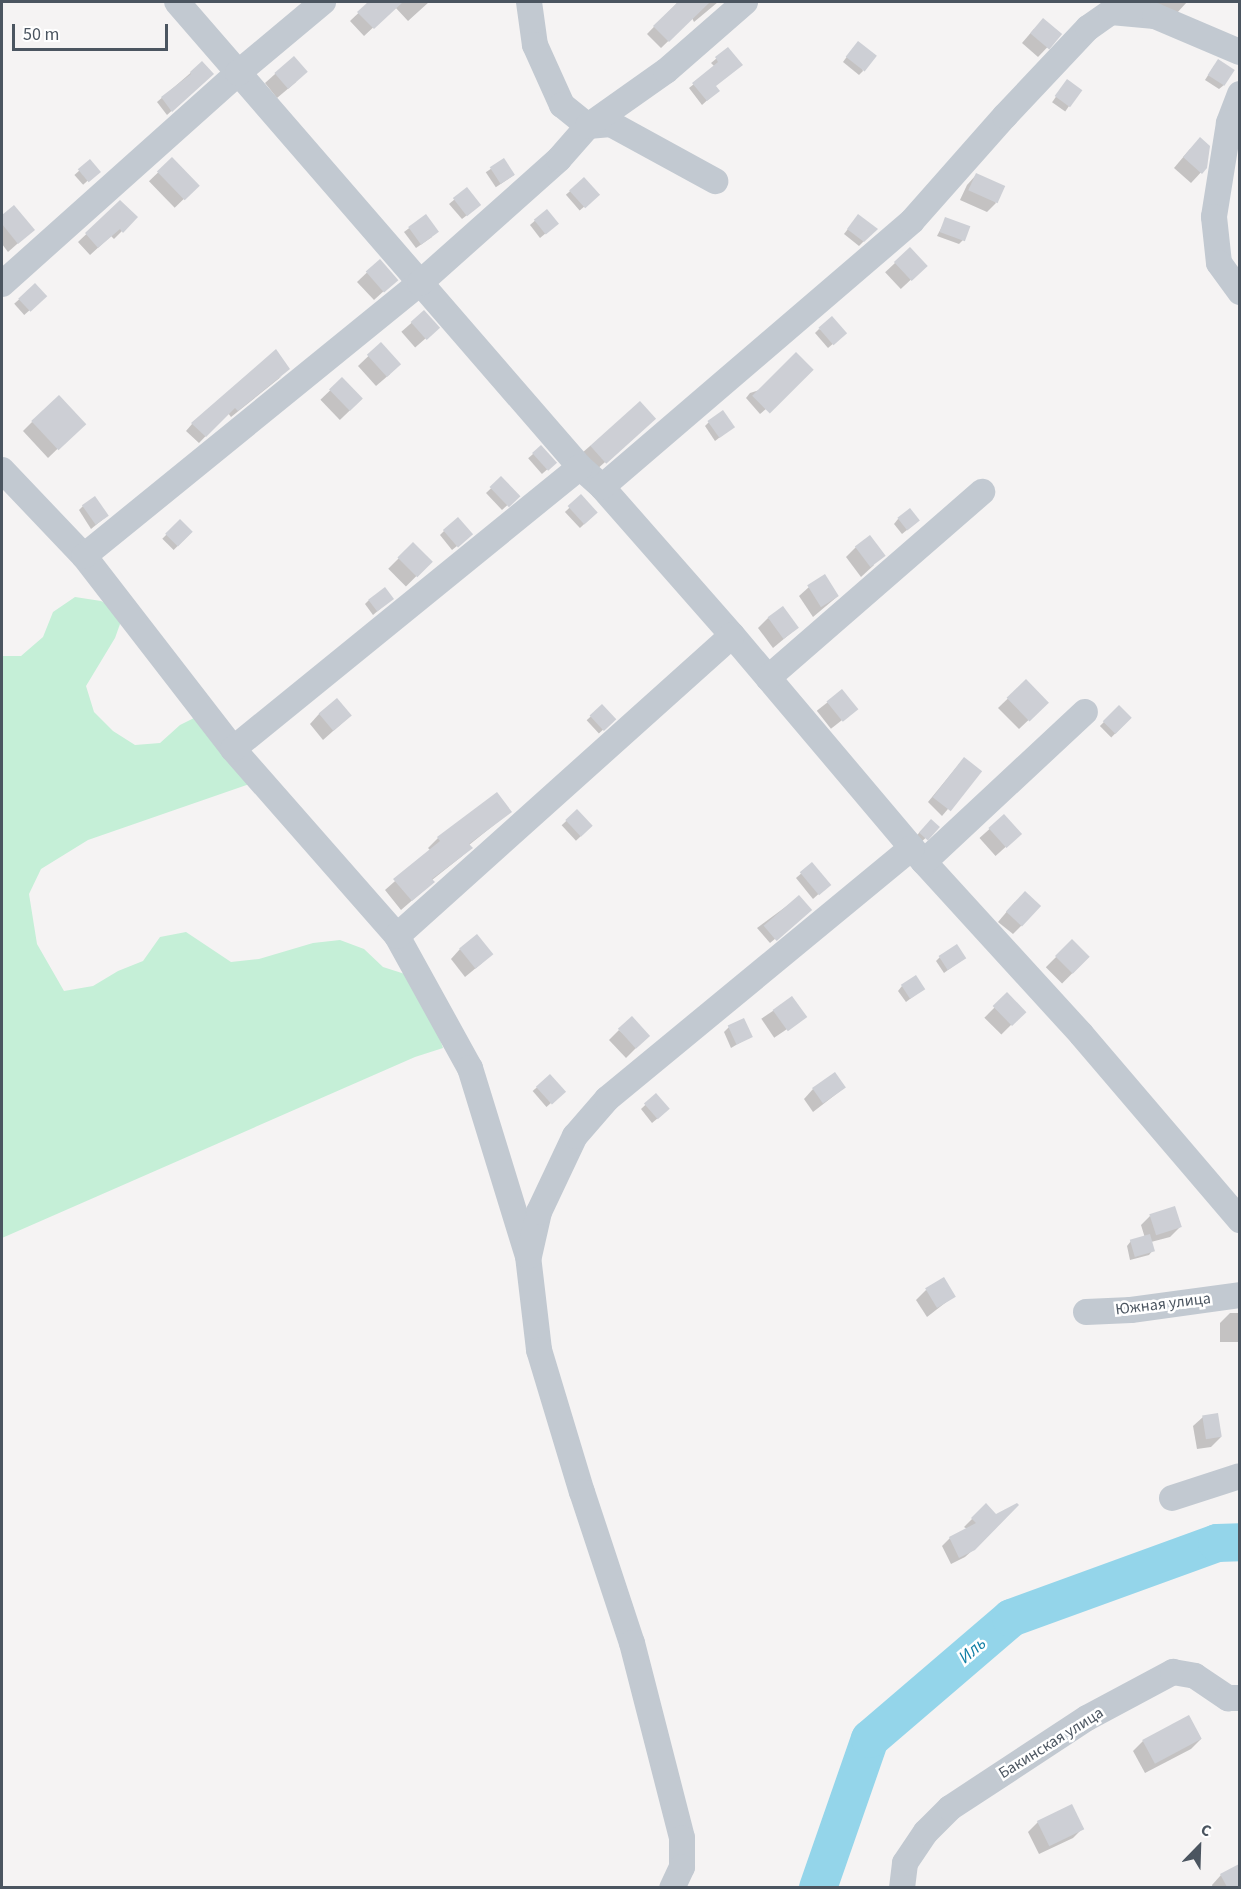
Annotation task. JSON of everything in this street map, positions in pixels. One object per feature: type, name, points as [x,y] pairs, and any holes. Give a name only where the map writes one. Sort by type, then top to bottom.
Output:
[{"type":"street","points":[[177,2],[580,467],[602,487],[732,635],[918,855],[1081,1034],[1239,1220]]},
{"type":"street","points":[[2,284],[238,73],[323,2]]},
{"type":"street","points":[[529,2],[535,45],[562,105],[588,126],[611,124],[715,181]]},
{"type":"street","points":[[84,556],[420,283],[559,159],[588,126],[666,71],[745,2]]},
{"type":"street","points":[[602,487],[912,221],[1005,116],[1088,28],[1111,12],[1155,16],[1239,52]]},
{"type":"street","points":[[1239,94],[1229,123],[1214,217],[1218,263],[1239,292]]},
{"type":"street","points":[[233,749],[580,467]]},
{"type":"street","points":[[2,470],[84,556],[233,749],[396,936],[470,1068],[528,1256],[539,1350],[582,1492],[632,1643],[682,1838],[682,1867],[672,1887]]},
{"type":"street","points":[[768,678],[982,492]]},
{"type":"street","points":[[396,936],[732,635]]},
{"type":"street","points":[[528,1256],[539,1212],[575,1136],[607,1099],[918,855],[1085,712]]},
{"type":"street","name":"Южная улица","points":[[1086,1312],[1131,1310],[1239,1295]]},
{"type":"street","points":[[1172,1498],[1239,1476]]},
{"type":"street","name":"Бакинская улица","points":[[902,1887],[905,1863],[926,1832],[950,1808],[1087,1718],[1173,1672],[1195,1676],[1228,1698],[1239,1698]]},
{"type":"green space","points":[[75,597],[101,601],[124,613],[115,638],[86,686],[94,712],[113,731],[135,745],[160,743],[180,725],[204,713],[261,780],[88,840],[41,869],[29,894],[37,944],[64,991],[93,986],[118,971],[143,961],[160,937],[186,932],[231,962],[259,959],[313,943],[340,940],[364,949],[383,967],[408,975],[434,1022],[443,1048],[415,1057],[2,1238],[2,656],[21,656],[43,637],[53,612]]},
{"type":"building","points":[[368,2],[403,2],[374,29],[357,12]]},
{"type":"building","points":[[678,2],[710,2],[669,42],[653,26]]},
{"type":"building","points":[[1043,18],[1062,34],[1049,49],[1030,33]]},
{"type":"building","points":[[858,41],[877,56],[865,72],[846,57]]},
{"type":"building","points":[[728,47],[743,65],[716,86],[720,91],[707,101],[692,83],[718,62],[715,57]]},
{"type":"building","points":[[294,56],[308,72],[288,89],[274,73]]},
{"type":"building","points":[[1218,59],[1235,70],[1224,86],[1208,75]]},
{"type":"building","points":[[202,61],[214,74],[172,112],[161,97],[191,74],[190,72]]},
{"type":"building","points":[[1067,79],[1082,90],[1070,107],[1055,96]]},
{"type":"building","points":[[1200,137],[1210,146],[1207,168],[1202,174],[1183,157]]},
{"type":"building","points":[[172,157],[200,186],[185,200],[157,172]]},
{"type":"building","points":[[504,158],[515,175],[501,184],[490,167]]},
{"type":"building","points":[[90,159],[101,172],[89,182],[78,169]]},
{"type":"building","points":[[976,173],[1005,186],[998,203],[968,190]]},
{"type":"building","points":[[584,177],[600,195],[585,208],[569,190]]},
{"type":"building","points":[[467,187],[481,205],[467,216],[453,198]]},
{"type":"building","points":[[120,200],[138,217],[123,233],[120,229],[98,248],[85,233]]},
{"type":"building","points":[[14,205],[35,230],[18,244],[2,224],[2,215]]},
{"type":"building","points":[[547,209],[559,224],[546,234],[534,220]]},
{"type":"building","points":[[426,214],[439,232],[421,245],[408,227]]},
{"type":"building","points":[[858,214],[878,229],[864,242],[847,229]]},
{"type":"building","points":[[945,217],[970,226],[965,241],[940,232]]},
{"type":"building","points":[[910,247],[928,266],[912,281],[894,262]]},
{"type":"building","points":[[380,259],[398,280],[384,293],[366,271]]},
{"type":"building","points":[[35,283],[47,296],[30,312],[18,299]]},
{"type":"building","points":[[424,310],[440,328],[427,340],[411,322]]},
{"type":"building","points":[[832,316],[847,333],[834,345],[818,328]]},
{"type":"building","points":[[381,342],[401,364],[387,377],[367,355]]},
{"type":"building","points":[[276,349],[290,369],[238,411],[235,408],[206,437],[191,423]]},
{"type":"building","points":[[796,352],[814,370],[770,414],[752,396]]},
{"type":"building","points":[[342,377],[363,399],[350,411],[329,390]]},
{"type":"building","points":[[59,395],[86,424],[58,450],[31,421]]},
{"type":"building","points":[[640,401],[656,419],[606,464],[590,446]]},
{"type":"building","points":[[723,410],[735,427],[719,438],[707,421]]},
{"type":"building","points":[[541,445],[557,463],[548,471],[532,453]]},
{"type":"building","points":[[501,476],[520,496],[509,507],[489,487]]},
{"type":"building","points":[[581,494],[598,513],[584,525],[568,506]]},
{"type":"building","points":[[95,496],[109,516],[96,525],[82,505]]},
{"type":"building","points":[[910,508],[920,521],[907,530],[897,518]]},
{"type":"building","points":[[458,517],[473,534],[458,547],[443,530]]},
{"type":"building","points":[[180,519],[193,532],[178,547],[165,534]]},
{"type":"building","points":[[870,535],[886,556],[870,567],[855,546]]},
{"type":"building","points":[[413,542],[433,562],[417,577],[397,558]]},
{"type":"building","points":[[825,574],[839,596],[821,607],[807,585]]},
{"type":"building","points":[[385,587],[394,599],[377,612],[368,600]]},
{"type":"building","points":[[783,606],[799,628],[783,639],[768,617]]},
{"type":"building","points":[[1026,679],[1049,703],[1030,721],[1007,698]]},
{"type":"building","points":[[842,689],[858,709],[843,722],[826,702]]},
{"type":"building","points":[[337,698],[352,716],[333,731],[319,713]]},
{"type":"building","points":[[602,704],[616,719],[604,731],[590,716]]},
{"type":"building","points":[[1119,705],[1132,718],[1115,734],[1103,721]]},
{"type":"building","points":[[964,757],[982,771],[951,811],[933,797]]},
{"type":"building","points":[[497,792],[512,812],[469,844],[473,848],[432,879],[435,882],[412,901],[393,879],[440,841],[437,837]]},
{"type":"building","points":[[577,809],[593,826],[581,837],[565,820]]},
{"type":"building","points":[[1004,814],[1022,834],[1006,848],[988,828]]},
{"type":"building","points":[[931,819],[940,827],[928,840],[919,832]]},
{"type":"building","points":[[812,862],[831,885],[819,895],[800,872]]},
{"type":"building","points":[[1025,891],[1041,906],[1022,926],[1006,911]]},
{"type":"building","points":[[799,895],[812,910],[777,941],[764,926]]},
{"type":"building","points":[[477,934],[493,954],[475,969],[459,948]]},
{"type":"building","points":[[1072,939],[1090,957],[1073,974],[1055,956]]},
{"type":"building","points":[[957,944],[966,958],[948,970],[939,956]]},
{"type":"building","points":[[916,975],[925,989],[910,999],[901,985]]},
{"type":"building","points":[[1007,992],[1026,1012],[1012,1026],[993,1006]]},
{"type":"building","points":[[792,996],[807,1017],[788,1031],[773,1010]]},
{"type":"building","points":[[632,1016],[650,1036],[636,1049],[618,1029]]},
{"type":"building","points":[[744,1018],[753,1037],[737,1045],[728,1026]]},
{"type":"building","points":[[835,1072],[846,1088],[823,1104],[812,1088]]},
{"type":"building","points":[[550,1074],[566,1092],[552,1105],[536,1087]]},
{"type":"building","points":[[656,1093],[670,1109],[658,1119],[644,1103]]},
{"type":"building","points":[[1175,1206],[1182,1227],[1156,1235],[1149,1214]]},
{"type":"building","points":[[1150,1234],[1155,1251],[1135,1257],[1130,1240]]},
{"type":"building","points":[[944,1277],[956,1297],[937,1308],[925,1288]]},
{"type":"building","points":[[1218,1413],[1222,1437],[1206,1439],[1202,1416]]},
{"type":"building","points":[[986,1503],[996,1514],[1017,1503],[1019,1505],[975,1550],[959,1558],[949,1537],[976,1523],[971,1518]]},
{"type":"building","points":[[1189,1715],[1202,1739],[1155,1764],[1142,1740]]},
{"type":"building","points":[[1072,1804],[1084,1829],[1049,1846],[1037,1821]]},
{"type":"building","points":[[1239,1864],[1239,1887],[1227,1887],[1220,1874]]},
{"type":"waterway","name":"Иль","points":[[818,1888],[870,1739],[1011,1618],[1217,1543],[1240,1542]]}]
